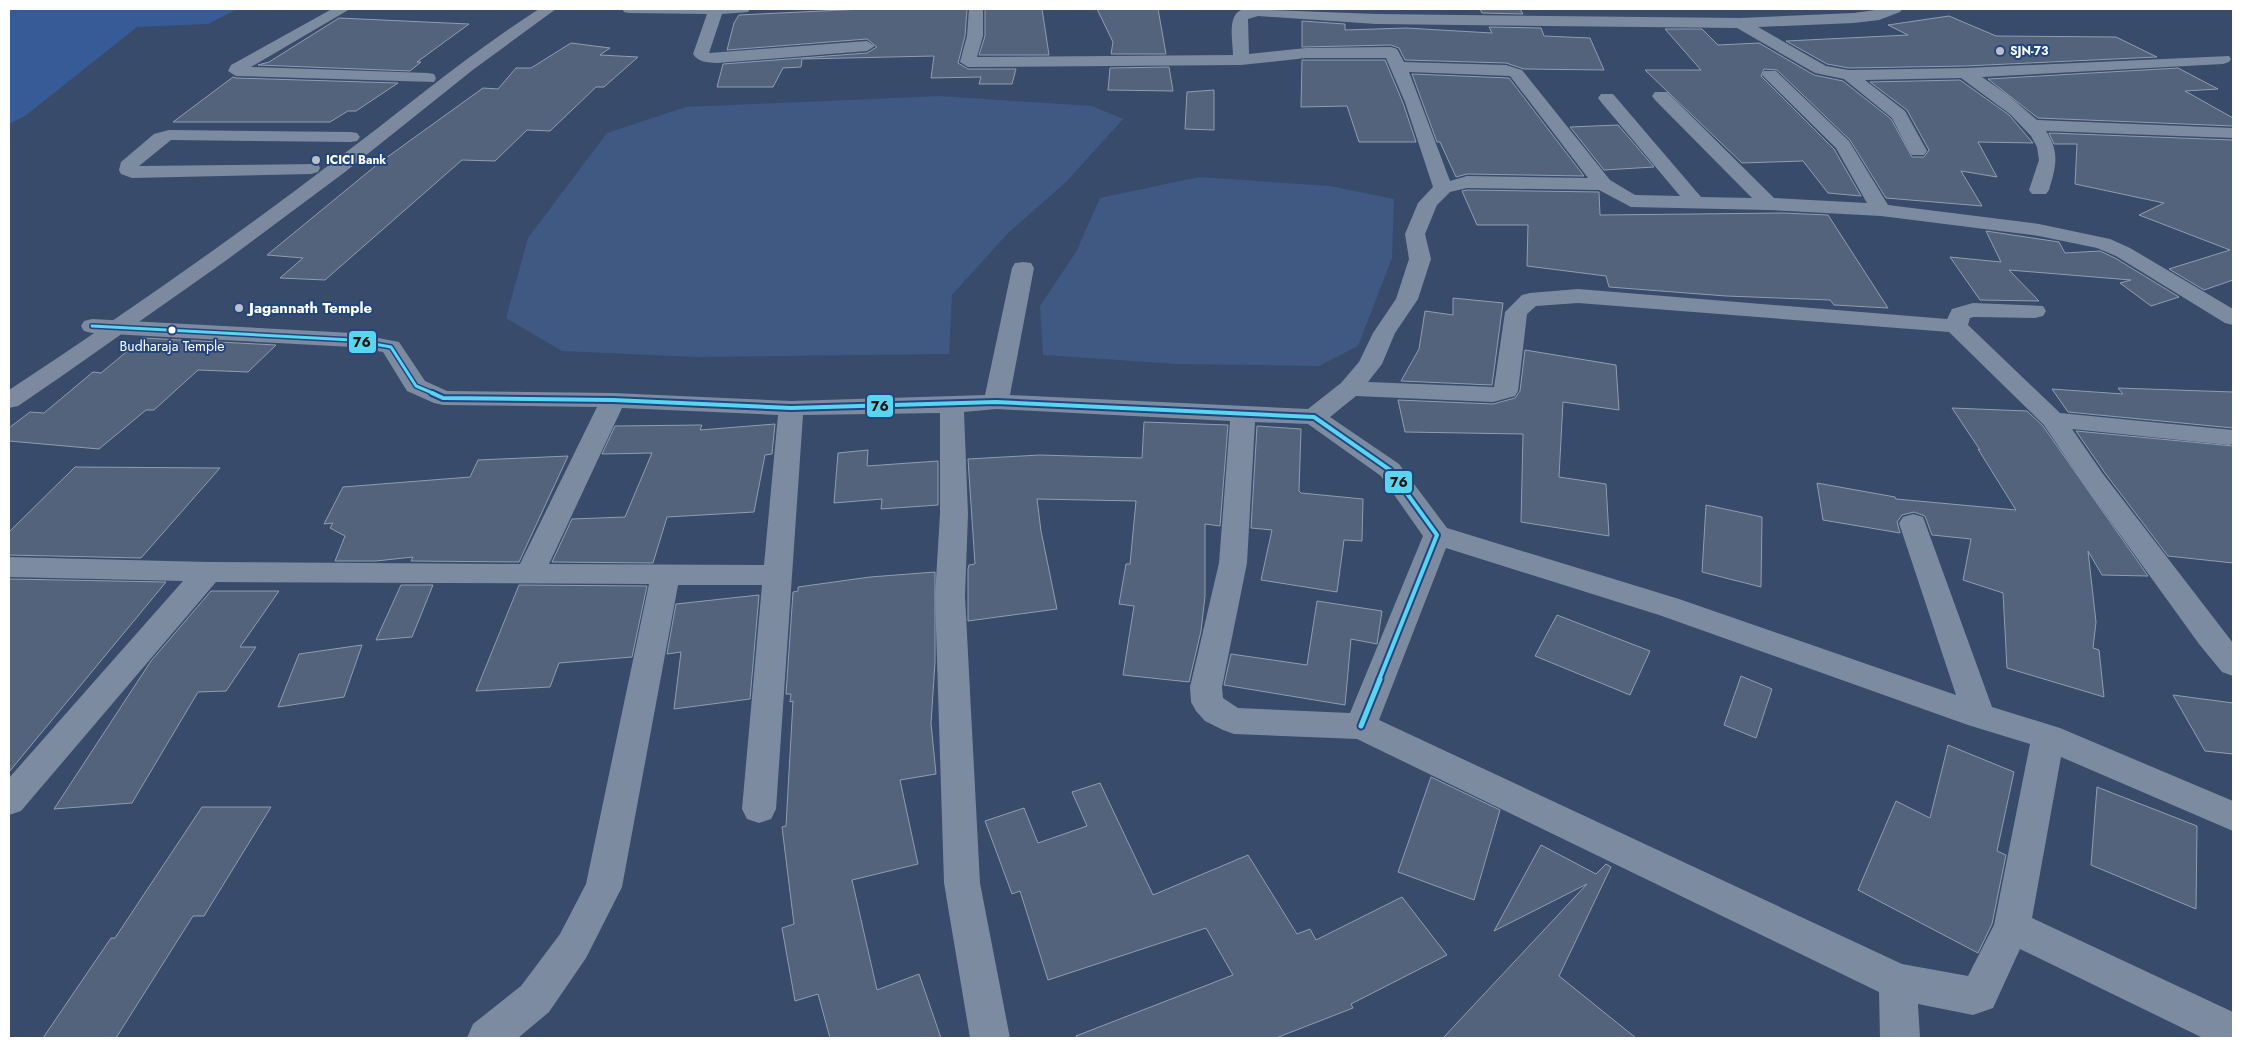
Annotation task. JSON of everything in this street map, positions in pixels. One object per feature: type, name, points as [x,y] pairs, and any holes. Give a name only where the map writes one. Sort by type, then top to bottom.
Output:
[{"type":"main road","points":[[9,380],[92,326],[214,242],[474,42],[525,9]]},
{"type":"main road","points":[[9,401],[120,326],[338,168],[452,77],[549,9]]},
{"type":"street","points":[[343,9],[237,68],[236,71],[428,78]]},
{"type":"street","points":[[629,9],[666,11],[743,9]]},
{"type":"street","points":[[981,9],[968,62],[1241,60],[1306,52],[1506,70],[1516,73],[1603,184],[1631,201],[1769,204],[1881,210],[2039,230],[2103,243],[2123,252],[2233,318]]},
{"type":"street","points":[[1241,60],[1240,19],[1245,14],[1258,12],[1376,19],[1740,23],[1854,18],[1879,15],[1894,9]]},
{"type":"street","points":[[716,10],[701,54],[704,57],[717,58],[867,46]]},
{"type":"street","points":[[1376,19],[1418,110],[1430,153],[1443,188]]},
{"type":"street","points":[[1740,23],[1820,70],[1849,75],[1965,73],[2222,60]]},
{"type":"street","points":[[1965,73],[2020,113],[2040,136],[2048,160],[2039,190]]},
{"type":"street","points":[[1770,75],[1843,145],[1881,210]]},
{"type":"street","points":[[1849,75],[1899,115],[1918,151]]},
{"type":"street","points":[[1661,96],[1769,204]]},
{"type":"street","points":[[1608,98],[1696,203]]},
{"type":"street","points":[[2032,125],[2233,133]]},
{"type":"street","points":[[312,168],[132,172],[128,170],[128,166],[160,138],[169,135],[352,137]]},
{"type":"street","points":[[1314,417],[1350,388],[1370,364],[1384,333],[1407,299],[1420,259],[1415,234],[1428,203],[1443,188],[1467,182],[1603,184]]},
{"type":"street","points":[[996,402],[1023,268]]},
{"type":"street","points":[[1350,388],[1493,395],[1506,392],[1516,312],[1530,300],[1541,298],[1578,296],[1956,326],[2053,420],[2094,480],[2233,664]]},
{"type":"street","points":[[1956,326],[1960,314],[1973,310],[2036,310]]},
{"type":"street","points":[[92,326],[120,326],[352,340],[391,347],[416,386],[443,398],[613,400],[792,408],[952,405],[996,402],[1314,417],[1390,470],[1437,534],[1669,607],[1979,716],[2048,737],[2233,816]]},
{"type":"street","points":[[529,574],[613,400]]},
{"type":"street","points":[[952,405],[954,514],[950,596],[962,883],[990,1038]]},
{"type":"street","points":[[760,809],[792,408]]},
{"type":"street","points":[[1243,414],[1233,563],[1206,687],[1206,702],[1216,712],[1234,721],[1361,726],[1898,982],[1958,994],[1978,995],[2012,927],[2048,737]]},
{"type":"street","points":[[2053,420],[2229,437]]},
{"type":"street","points":[[1913,523],[1979,716]]},
{"type":"street","points":[[1361,726],[1437,534]]},
{"type":"street","points":[[9,567],[208,572],[665,576],[778,575]]},
{"type":"street","points":[[9,801],[208,572]]},
{"type":"street","points":[[487,1038],[535,1000],[573,946],[604,887],[665,576]]},
{"type":"street","points":[[2012,927],[2233,1032]]},
{"type":"street","points":[[1898,982],[1900,1038]]},
{"type":"shaded area","points":[[9,9],[237,9],[208,24],[137,27],[25,116],[9,124]]},
{"type":"shaded area","points":[[939,96],[1092,106],[1123,119],[1066,182],[1008,233],[952,295],[949,354],[694,357],[562,351],[506,318],[528,238],[607,133],[686,107]]},
{"type":"shaded area","points":[[1199,177],[1330,186],[1394,199],[1392,258],[1358,346],[1319,366],[1177,364],[1043,355],[1040,306],[1076,252],[1100,198]]},
{"type":"building","points":[[863,9],[967,9],[965,36],[958,63],[968,69],[1016,69],[1012,84],[979,84],[981,77],[931,78],[934,56],[802,59],[801,67],[783,68],[773,87],[717,87],[723,64],[867,53],[877,47],[867,39],[727,50],[734,23],[739,15]]},
{"type":"building","points":[[985,9],[1042,9],[1049,55],[979,55],[985,36]]},
{"type":"building","points":[[1097,9],[1158,9],[1166,54],[1111,54],[1113,42]]},
{"type":"building","points":[[1480,9],[1520,9],[1523,14],[1482,13]]},
{"type":"building","points":[[1949,16],[1996,36],[2116,37],[2157,57],[1965,66],[1849,68],[1827,64],[1786,41],[1908,35],[1888,25]]},
{"type":"building","points":[[339,18],[469,24],[417,62],[421,62],[410,71],[258,65],[269,62]]},
{"type":"building","points":[[1302,21],[1345,24],[1345,30],[1406,28],[1492,33],[1489,27],[1541,28],[1544,36],[1590,38],[1604,70],[1524,69],[1506,63],[1405,60],[1399,48],[1391,45],[1302,47]]},
{"type":"building","points":[[1665,29],[1702,29],[1718,45],[1759,43],[1814,75],[1843,81],[1891,119],[1912,157],[1924,157],[1929,150],[1907,110],[1870,82],[1960,80],[2009,115],[2033,143],[1978,142],[1997,177],[1961,171],[1982,206],[1886,198],[1850,140],[1777,70],[1764,69],[1761,76],[1834,149],[1861,196],[1828,193],[1803,161],[1742,163],[1645,70],[1701,70]]},
{"type":"building","points":[[571,43],[610,48],[600,55],[638,57],[604,87],[596,87],[550,131],[527,130],[495,161],[462,160],[325,280],[280,278],[303,258],[267,255],[379,163],[483,88],[498,89],[516,68],[531,68]]},
{"type":"building","points":[[1302,60],[1385,60],[1403,103],[1416,142],[1359,142],[1347,106],[1301,107]]},
{"type":"building","points":[[1169,67],[1173,91],[1108,90],[1110,68]]},
{"type":"building","points":[[2178,68],[2218,89],[2185,91],[2233,118],[2233,126],[2038,118],[1988,79]]},
{"type":"building","points":[[1412,74],[1509,78],[1584,176],[1467,174],[1456,177],[1440,142],[1437,142]]},
{"type":"building","points":[[233,77],[398,83],[356,111],[348,111],[330,122],[173,122]]},
{"type":"building","points":[[1214,90],[1214,130],[1185,129],[1187,92]]},
{"type":"building","points":[[1618,125],[1654,167],[1604,170],[1570,127]]},
{"type":"building","points":[[2049,133],[2233,140],[2233,280],[2204,290],[2169,269],[2230,250],[2139,215],[2164,203],[2075,184],[2077,144],[2054,144]]},
{"type":"building","points":[[1462,191],[1599,192],[1600,215],[1783,213],[1828,215],[1888,308],[1834,305],[1830,300],[1726,296],[1609,287],[1606,276],[1527,266],[1528,225],[1477,225]]},
{"type":"building","points":[[1986,231],[2059,242],[2065,253],[2100,251],[2179,297],[2151,306],[2120,283],[2131,280],[2009,270],[2039,301],[1980,300],[1950,257],[2001,262]]},
{"type":"building","points":[[1453,298],[1503,303],[1492,385],[1401,381],[1419,349],[1425,311],[1453,315]]},
{"type":"building","points":[[143,338],[276,345],[248,372],[198,370],[154,410],[146,410],[99,449],[9,441],[9,428],[30,412],[44,413],[93,372],[101,373]]},
{"type":"building","points":[[1525,350],[1616,365],[1619,410],[1563,402],[1559,477],[1606,484],[1609,536],[1521,522],[1523,434],[1405,432],[1398,400],[1493,404],[1515,398],[1520,391]]},
{"type":"building","points":[[2118,388],[2233,392],[2233,428],[2068,412],[2052,389],[2123,394]]},
{"type":"building","points":[[1952,408],[2027,411],[2043,426],[2148,576],[2102,575],[2088,551],[2096,622],[2093,648],[2099,650],[2104,697],[2007,668],[2003,593],[1963,580],[1971,539],[1932,535],[1925,516],[1914,512],[1902,515],[1897,522],[1900,533],[1823,520],[1817,483],[1895,497],[1896,499],[2016,510]]},
{"type":"building","points":[[1144,422],[1228,425],[1220,526],[1205,524],[1205,596],[1201,631],[1189,682],[1123,675],[1134,606],[1119,604],[1126,564],[1130,564],[1136,501],[1037,499],[1041,531],[1057,609],[968,621],[968,569],[969,565],[975,564],[968,459],[1040,455],[1142,458]]},
{"type":"building","points":[[775,424],[772,454],[765,455],[754,512],[667,517],[653,563],[552,562],[572,519],[625,517],[652,453],[602,454],[615,426],[702,425],[700,430]]},
{"type":"building","points":[[1257,426],[1301,429],[1299,491],[1301,493],[1363,499],[1362,541],[1344,540],[1337,592],[1261,580],[1272,530],[1251,528]]},
{"type":"building","points":[[2076,431],[2233,446],[2233,563],[2168,556],[2105,473]]},
{"type":"building","points":[[868,450],[867,466],[938,461],[938,505],[881,509],[882,499],[834,503],[838,453]]},
{"type":"building","points":[[568,456],[519,562],[411,561],[413,557],[376,561],[335,561],[345,536],[330,528],[333,523],[324,524],[343,487],[470,477],[478,460]]},
{"type":"building","points":[[75,467],[220,468],[141,558],[9,555],[9,532]]},
{"type":"building","points":[[1706,505],[1762,517],[1761,587],[1702,572]]},
{"type":"building","points":[[935,572],[935,662],[931,723],[936,774],[900,780],[918,864],[852,880],[877,990],[919,974],[941,1038],[830,1038],[818,994],[795,1001],[782,928],[794,924],[782,827],[786,826],[793,701],[790,702],[791,694],[786,694],[793,592],[798,591],[798,587],[870,577]]},
{"type":"building","points":[[9,579],[166,582],[9,772]]},
{"type":"building","points":[[401,585],[433,585],[412,637],[376,640]]},
{"type":"building","points":[[519,585],[647,586],[632,657],[559,663],[550,687],[476,691]]},
{"type":"building","points":[[211,591],[279,591],[240,647],[256,647],[226,691],[198,692],[132,803],[54,809],[151,661]]},
{"type":"building","points":[[759,595],[750,699],[674,709],[681,652],[667,654],[676,604]]},
{"type":"building","points":[[1317,601],[1382,611],[1377,644],[1351,639],[1345,705],[1224,685],[1231,654],[1307,665]]},
{"type":"building","points":[[1557,615],[1650,651],[1630,695],[1535,656]]},
{"type":"building","points":[[362,645],[344,697],[278,707],[299,654]]},
{"type":"building","points":[[1741,676],[1772,689],[1756,738],[1724,725]]},
{"type":"building","points":[[2173,695],[2233,703],[2233,754],[2205,751]]},
{"type":"building","points":[[1948,745],[2014,772],[1997,851],[2006,855],[1992,924],[1978,953],[1858,890],[1896,801],[1930,818]]},
{"type":"building","points":[[1431,777],[1500,810],[1474,900],[1398,872]]},
{"type":"building","points":[[1100,783],[1153,895],[1248,855],[1297,934],[1310,929],[1316,940],[1402,897],[1447,955],[1351,1004],[1353,1008],[1276,1038],[1077,1038],[1076,1036],[1233,975],[1206,928],[1048,980],[1020,891],[1012,894],[985,821],[1024,808],[1038,843],[1087,826],[1072,792]]},
{"type":"building","points":[[2097,787],[2197,826],[2196,909],[2091,865]]},
{"type":"building","points":[[202,807],[271,807],[204,916],[193,916],[116,1038],[43,1038],[111,938],[115,938]]},
{"type":"building","points":[[1541,845],[1596,874],[1606,864],[1611,867],[1559,976],[1636,1038],[1443,1038],[1587,884],[1494,931]]},
{"type":"transit line","name":"76","points":[[92,326],[352,340],[391,347],[416,386],[443,398],[613,400],[791,408],[952,405],[996,402],[1314,417],[1390,470],[1437,535],[1361,726]]},
{"type":"place","name":"SJN-73","points":[[2000,51]]},
{"type":"place","name":"ICICI Bank","points":[[316,160]]},
{"type":"place","name":"Jagannath Temple","points":[[239,308]]},
{"type":"place","name":"Budharaja Temple","points":[[172,330]]}]
